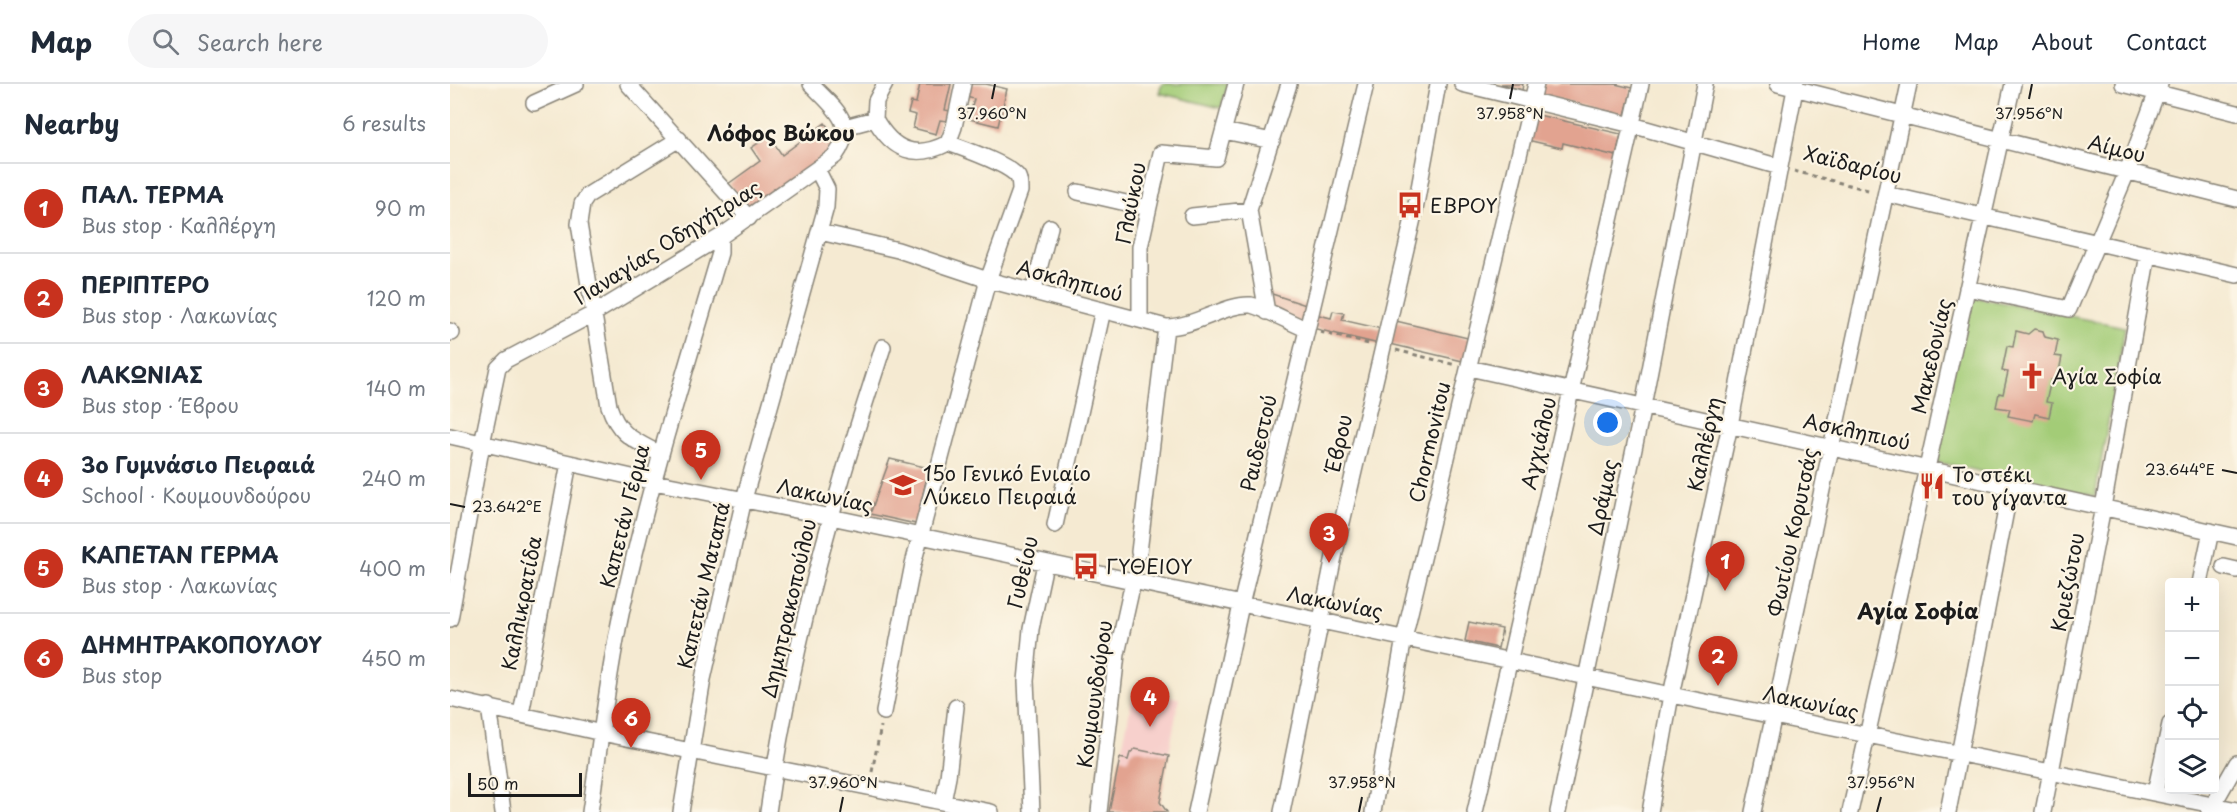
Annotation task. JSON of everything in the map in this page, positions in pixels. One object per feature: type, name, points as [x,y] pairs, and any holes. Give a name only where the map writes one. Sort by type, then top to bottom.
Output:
[{"type":"street","points":[[534,103],[576,84]]},
{"type":"street","points":[[628,84],[749,218]]},
{"type":"street","points":[[811,84],[838,113],[845,127],[874,119]]},
{"type":"street","points":[[885,84],[876,101],[874,119],[882,133],[894,145],[920,153],[934,151],[948,143],[954,127],[963,84]]},
{"type":"street","name":"Γλαύκου","points":[[1140,320],[1140,247],[1161,153],[1216,158],[1236,84]]},
{"type":"street","points":[[1267,312],[1249,210],[1289,84]]},
{"type":"street","name":"Ραιδεστού","points":[[1196,812],[1241,605],[1366,84]]},
{"type":"street","name":"Έβρου","points":[[1282,812],[1333,561],[1415,210],[1438,84]]},
{"type":"street","name":"Χαϊδαρίου","points":[[1462,84],[1632,125],[1780,167]]},
{"type":"street","name":"Chormovitou","points":[[1373,812],[1404,638],[1536,84]]},
{"type":"street","name":"Αγχιάλου","points":[[1475,812],[1641,84]]},
{"type":"street","name":"Δράμας","points":[[1558,812],[1643,406],[1705,84]]},
{"type":"street","name":"Αίμου","points":[[1778,84],[1796,86],[2237,199]]},
{"type":"street","name":"Φωτίου Κορυτσάς","points":[[1754,812],[1909,84]]},
{"type":"street","name":"Μακεδονίας","points":[[1850,812],[2013,84]]},
{"type":"street","points":[[2123,84],[2158,88],[2237,113]]},
{"type":"street","name":"Καλλέργη","points":[[1650,812],[1671,695],[1730,425],[1796,86]]},
{"type":"street","points":[[1967,288],[2069,309],[2127,172],[2158,88]]},
{"type":"street","name":"Παναγίας Οδηγήτριας","points":[[450,619],[496,375],[502,363],[593,314],[749,218],[835,156],[843,146],[846,137],[845,127]]},
{"type":"street","points":[[1224,132],[1272,141]]},
{"type":"street","points":[[660,454],[627,436],[613,418],[579,224],[582,204],[588,195],[679,139]]},
{"type":"street","points":[[884,712],[900,625],[920,537],[988,280],[1020,191],[1019,178],[1011,170],[948,143]]},
{"type":"street","name":"Καπετάν Ματαπά","points":[[681,812],[703,679],[744,499],[820,232],[828,196],[825,182],[817,169]]},
{"type":"street","points":[[1078,192],[1148,208]]},
{"type":"street","name":"Χαϊδαρίου","points":[[1886,194],[2237,275]]},
{"type":"street","points":[[1192,216],[1249,210]]},
{"type":"street","points":[[1033,292],[1050,227]]},
{"type":"street","name":"Ασκληπιού","points":[[820,232],[898,250],[988,280],[1166,327],[1184,326],[1238,306],[1249,305],[1306,329]]},
{"type":"street","name":"Καπετάν Γέρμα","points":[[590,812],[620,616],[660,454],[720,253],[720,237]]},
{"type":"street","name":"Κριεζώτου","points":[[2043,812],[2103,507],[2148,254]]},
{"type":"street","name":"Γυθείου","points":[[1055,525],[1102,310]]},
{"type":"street","points":[[1139,552],[1166,327]]},
{"type":"street","name":"Δημητρακοπούλου","points":[[768,812],[774,768],[796,657],[831,517],[883,347]]},
{"type":"street","name":"Ασκληπιού","points":[[1469,368],[1927,468],[2011,482],[2103,507],[2237,537]]},
{"type":"street","name":"Λακωνίας","points":[[450,436],[654,482],[831,517],[1045,564],[1671,695],[2155,793],[2211,809],[2237,810]]},
{"type":"street","name":"Καλλικρατίδα","points":[[521,714],[569,463]]},
{"type":"street","points":[[1948,812],[2011,482]]},
{"type":"street","points":[[2201,578],[2211,531]]},
{"type":"street","name":"Γυθείου","points":[[1032,812],[1026,681],[1030,629],[1045,564]]},
{"type":"street","name":"Κουμουνδούρου","points":[[1100,812],[1118,654],[1132,582]]},
{"type":"street","points":[[450,699],[602,733],[991,812]]},
{"type":"street","points":[[489,706],[503,812]]},
{"type":"street","points":[[943,802],[956,707]]},
{"type":"street","points":[[2155,793],[2166,740]]},
{"type":"street","points":[[2211,809],[2237,763]]},
{"type":"path","name":"Χαϊδαρίου","points":[[1780,167],[1886,194]]},
{"type":"path","points":[[869,787],[884,712]]},
{"type":"shaded area","points":[[1134,691],[1179,698],[1160,802],[1167,812],[1109,812]]},
{"type":"green space","points":[[1162,84],[1228,84],[1221,108],[1159,93]]},
{"type":"green space","points":[[1969,296],[2125,327],[2095,496],[1933,461]]},
{"type":"building","points":[[920,84],[951,84],[945,110],[950,111],[947,121],[940,120],[936,134],[913,128],[916,115],[908,113],[911,102],[916,103]]},
{"type":"building","points":[[965,84],[986,84],[1007,89],[998,126],[969,119],[974,99],[962,96]]},
{"type":"building","points":[[1501,84],[1523,84],[1522,90]]},
{"type":"building","points":[[1540,84],[1615,84],[1632,88],[1625,115],[1538,95]]},
{"type":"building","points":[[1534,114],[1621,134],[1616,156],[1563,143],[1562,148],[1527,140]]},
{"type":"building","points":[[825,123],[834,136],[832,153],[751,210],[728,184],[760,161],[751,148],[769,136],[782,155]]},
{"type":"building","points":[[1269,293],[1309,306],[1304,324],[1273,312]]},
{"type":"building","points":[[1333,311],[1344,313],[1342,320],[1382,329],[1379,344],[1312,328],[1315,314],[1331,318]]},
{"type":"building","points":[[1396,321],[1472,339],[1467,362],[1390,344]]},
{"type":"building","name":"Αγία Σοφία","points":[[2034,329],[2043,331],[2045,337],[2058,340],[2055,356],[2062,357],[2057,381],[2051,380],[2046,402],[2052,403],[2049,417],[2035,414],[2033,421],[2008,416],[2010,409],[1996,407],[1999,393],[2003,394],[2008,372],[2002,371],[2007,346],[2013,347],[2016,331],[2028,334]]},
{"type":"building","name":"15ο Γενικό Ενιαίο Λύκειο Πειραιά","points":[[890,459],[929,468],[916,524],[870,514]]},
{"type":"building","points":[[1469,622],[1502,629],[1498,648],[1465,641]]},
{"type":"building","points":[[1135,749],[1169,756],[1160,802],[1167,812],[1109,812],[1120,758],[1128,760],[1130,753]]},
{"type":"place","name":"ΕΒΡΟΥ","points":[[1410,205]]},
{"type":"place","name":"Αγία Σοφία","points":[[2032,376]]},
{"type":"place","name":"ΚΑΠΕΤΑΝ ΓΕΡΜΑ","points":[[701,480]]},
{"type":"place","name":"15ο Γενικό Ενιαίο Λύκειο Πειραιά","points":[[903,485]]},
{"type":"place","name":"Το στέκι του γίγαντα","points":[[1932,486]]},
{"type":"place","name":"ΛΑΚΩΝΙΑΣ","points":[[1329,563]]},
{"type":"place","name":"ΓΥΘΕΙΟΥ","points":[[1086,566]]},
{"type":"place","name":"ΠΑΛ. ΤΕΡΜΑ","points":[[1725,591]]},
{"type":"place","name":"ΠΕΡΙΠΤΕΡΟ","points":[[1718,686]]},
{"type":"place","name":"3ο Γυμνάσιο Πειραιά","points":[[1150,727]]},
{"type":"place","name":"ΔΗΜΗΤΡΑΚΟΠΟΥΛΟΥ","points":[[631,748]]},
{"type":"district","name":"Λόφος Βώκου","points":[[781,132]]},
{"type":"district","name":"Αγία Σοφία","points":[[1918,610]]}]
